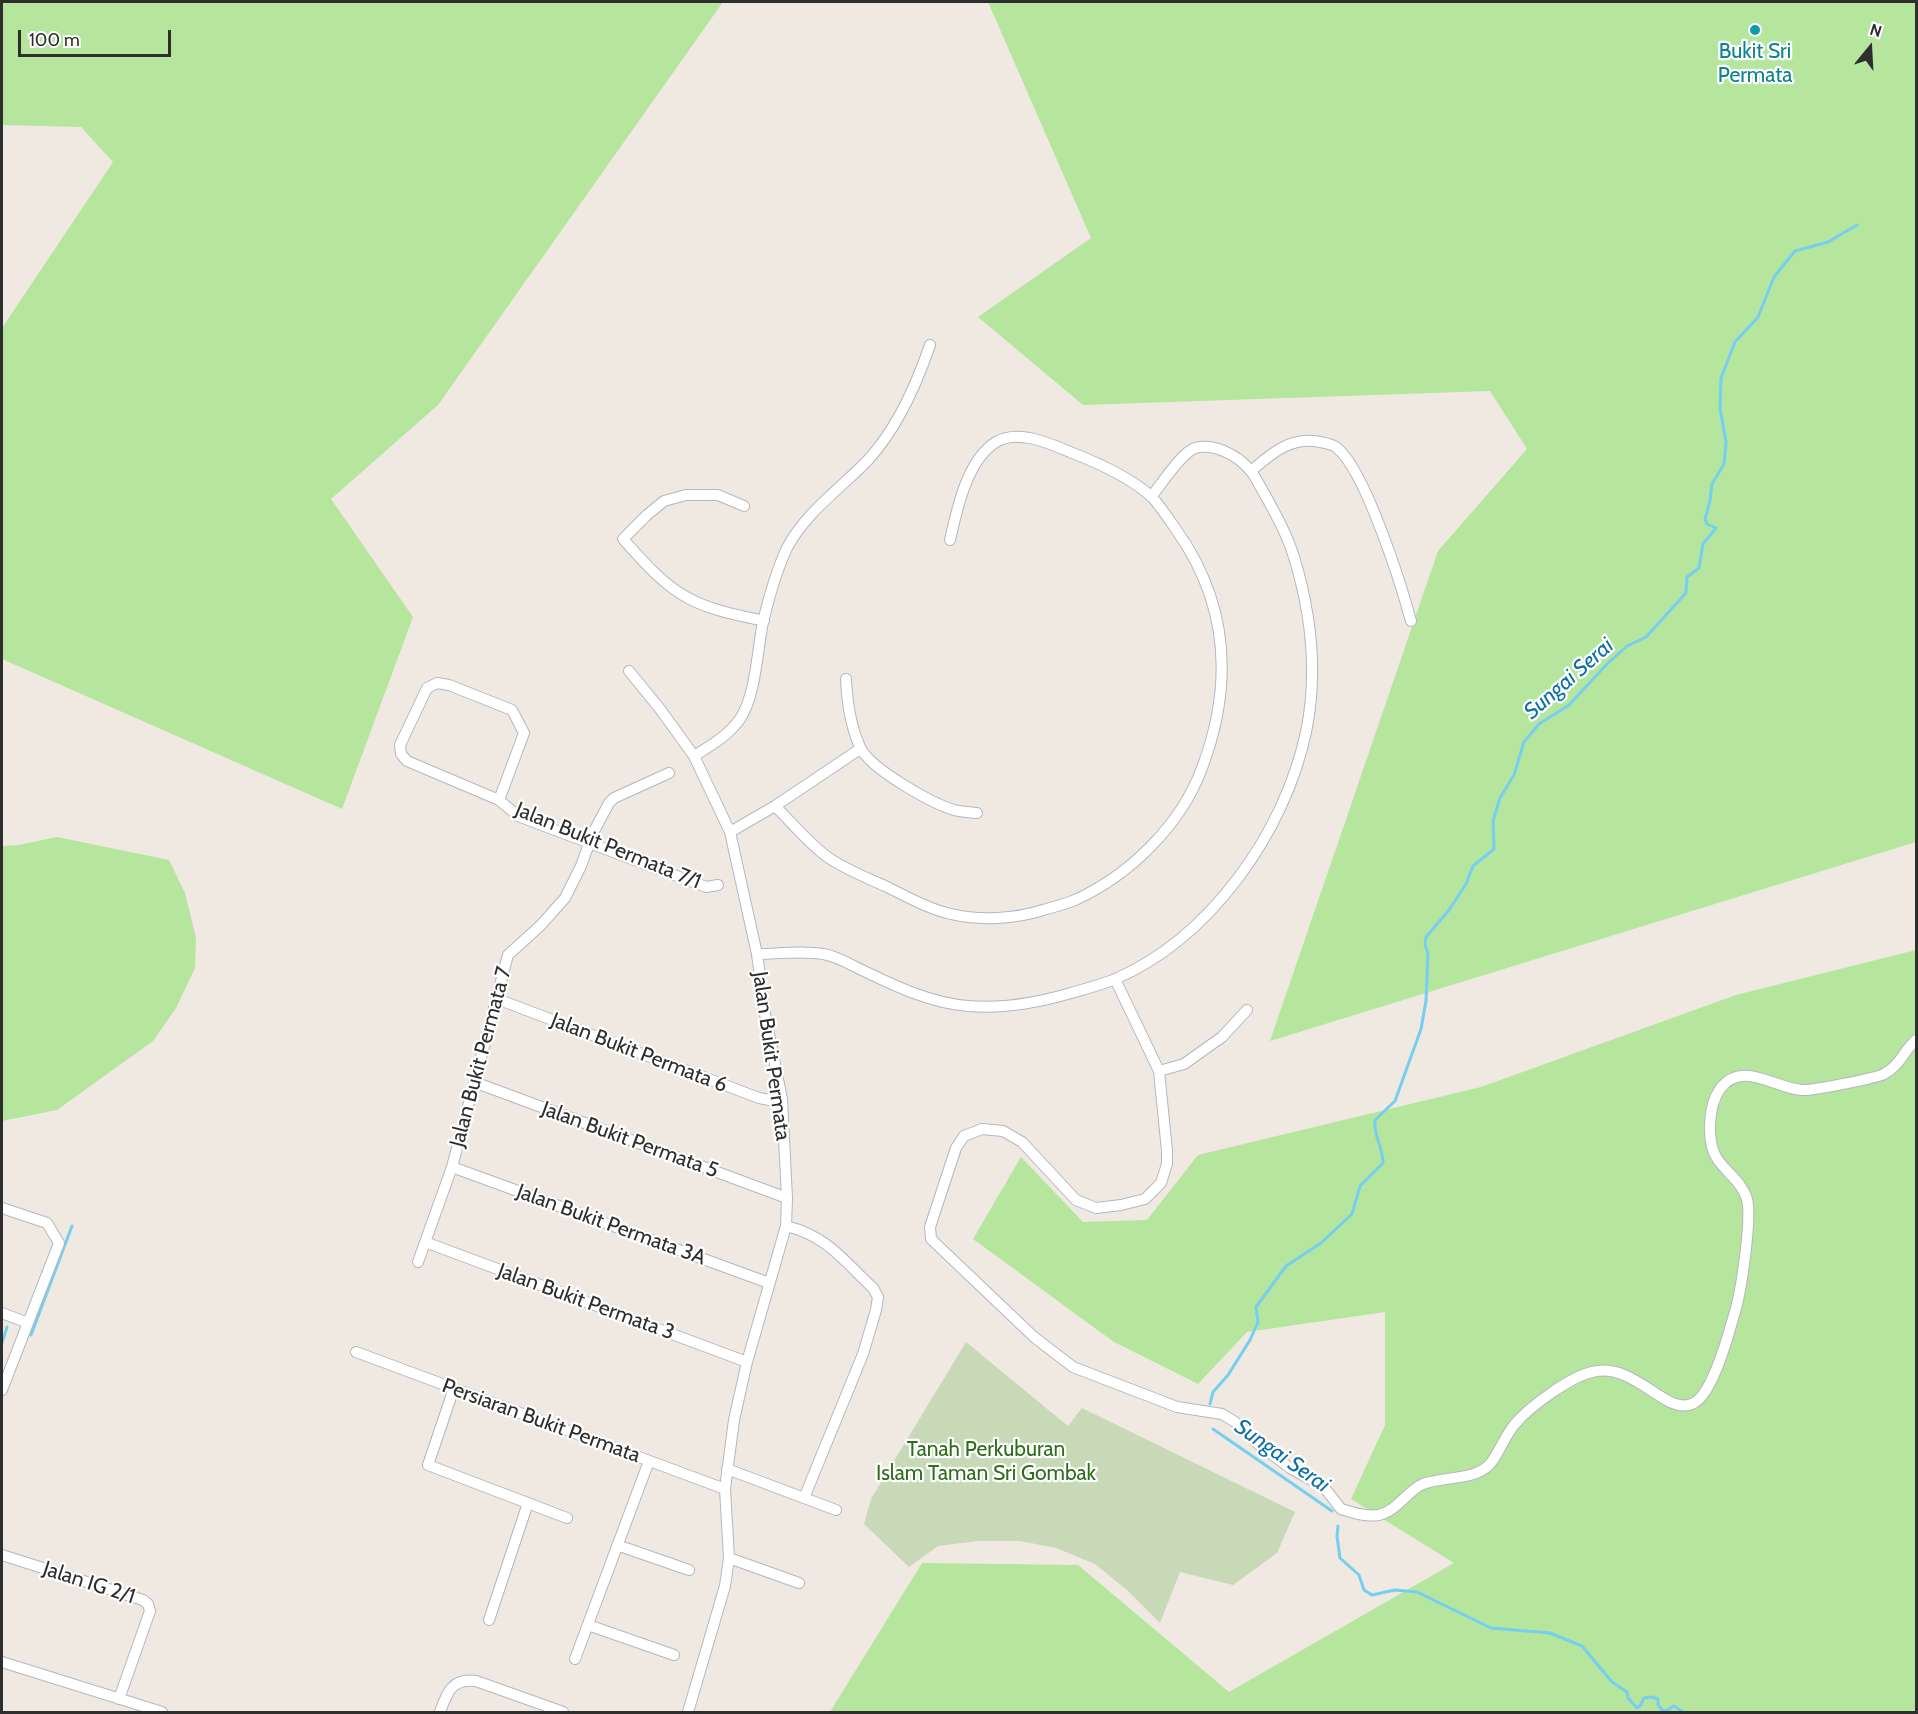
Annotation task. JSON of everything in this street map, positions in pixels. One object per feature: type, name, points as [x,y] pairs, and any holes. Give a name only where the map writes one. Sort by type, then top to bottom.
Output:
[{"type":"street","points":[[694,756],[723,738],[740,719],[749,697],[764,621],[779,567],[789,546],[808,518],[868,459],[886,435],[918,379],[930,345]]},
{"type":"street","points":[[776,806],[808,842],[844,868],[950,914],[1001,918],[1020,916],[1073,900],[1116,877],[1154,842],[1186,802],[1195,786],[1216,729],[1221,691],[1221,647],[1212,599],[1189,547],[1151,497],[1122,477],[1084,457],[1020,436],[997,442],[972,469],[958,505],[950,540]]},
{"type":"street","points":[[1251,471],[1272,453],[1289,443],[1308,440],[1336,447],[1348,460],[1366,494],[1411,621]]},
{"type":"street","points":[[757,954],[824,954],[917,995],[967,1006],[1038,1003],[1115,979],[1145,963],[1178,940],[1208,914],[1234,886],[1256,854],[1289,792],[1307,730],[1311,699],[1311,636],[1303,589],[1279,520],[1251,471],[1238,459],[1212,448],[1196,448],[1186,453],[1151,497]]},
{"type":"street","points":[[744,506],[718,495],[686,495],[664,501],[647,514],[623,539],[657,576],[688,598],[717,610],[764,621]]},
{"type":"street","name":"Jalan Bukit Permata","points":[[629,671],[694,756],[730,832],[757,954],[765,1014],[782,1099],[787,1198],[786,1226],[747,1362],[734,1420],[725,1489],[729,1558],[725,1586],[688,1713]]},
{"type":"street","points":[[846,679],[848,708],[860,749],[916,794],[954,810],[977,813]]},
{"type":"street","name":"Jalan Bukit Permata 7/1","points":[[499,800],[524,733],[512,710],[448,685],[437,683],[427,688],[400,745],[401,754],[407,761],[499,800],[519,816],[706,887],[718,885]]},
{"type":"street","points":[[730,832],[776,806],[860,749]]},
{"type":"street","name":"Jalan Bukit Permata 7","points":[[418,1262],[452,1167],[508,956],[541,925],[565,898],[609,803],[614,798],[669,773]]},
{"type":"street","points":[[1115,979],[1159,1071],[1164,1105],[1167,1164],[1161,1183],[1145,1199],[1096,1208],[1076,1200],[1022,1142],[1003,1131],[981,1129],[964,1136],[956,1148],[930,1227],[931,1239],[1034,1337],[1073,1367],[1178,1407],[1222,1414],[1235,1422],[1257,1443],[1290,1468],[1324,1487],[1341,1509],[1369,1515],[1381,1515],[1393,1508],[1420,1485],[1470,1475],[1488,1466],[1516,1422],[1560,1387],[1590,1372],[1610,1370],[1630,1376],[1673,1405],[1687,1406],[1697,1402],[1707,1391],[1714,1376],[1736,1312],[1749,1218],[1747,1197],[1736,1179],[1717,1158],[1709,1134],[1713,1108],[1720,1089],[1730,1081],[1742,1076],[1763,1078],[1784,1087],[1805,1090],[1883,1075],[1905,1057],[1907,1047],[1917,1040]]},
{"type":"street","name":"Jalan Bukit Permata 6","points":[[497,999],[759,1098],[782,1099]]},
{"type":"street","points":[[1159,1071],[1184,1064],[1222,1037],[1247,1010]]},
{"type":"street","name":"Jalan Bukit Permata 5","points":[[474,1082],[787,1198]]},
{"type":"street","name":"Jalan Bukit Permata 3A","points":[[452,1167],[769,1283]]},
{"type":"street","points":[[2,1208],[47,1223],[59,1243],[2,1390]]},
{"type":"street","points":[[786,1226],[805,1231],[823,1240],[873,1288],[878,1297],[863,1354],[804,1498]]},
{"type":"street","name":"Jalan Bukit Permata 3","points":[[425,1242],[747,1362]]},
{"type":"street","points":[[2,1313],[28,1323]]},
{"type":"street","name":"Persiaran Bukit Permata","points":[[356,1352],[725,1489]]},
{"type":"street","points":[[454,1388],[428,1465],[567,1518]]},
{"type":"street","points":[[575,1659],[649,1461]]},
{"type":"street","points":[[727,1469],[836,1510]]},
{"type":"street","points":[[489,1620],[528,1503]]},
{"type":"street","points":[[617,1545],[689,1570]]},
{"type":"street","name":"Jalan IG 2/1","points":[[2,1555],[143,1600],[148,1604],[150,1611],[119,1699]]},
{"type":"street","points":[[729,1558],[799,1583]]},
{"type":"street","points":[[588,1625],[674,1654]]},
{"type":"street","points":[[2,1662],[162,1713]]},
{"type":"street","points":[[440,1713],[451,1687],[459,1681],[476,1681],[563,1713]]},
{"type":"green space","points":[[2,2],[723,2],[438,405],[331,499],[413,617],[342,809],[2,659],[2,328],[113,162],[81,127],[2,125]]},
{"type":"green space","points":[[988,2],[1916,2],[1916,842],[1270,1041],[1438,551],[1527,449],[1490,391],[1083,405],[978,317],[1091,238]]},
{"type":"green space","points":[[57,837],[169,860],[185,893],[196,938],[195,968],[176,1008],[153,1041],[57,1110],[2,1121],[2,846]]},
{"type":"green space","points":[[1916,950],[1916,1712],[830,1712],[922,1563],[1078,1565],[1229,1692],[1454,1563],[1351,1499],[1385,1425],[1385,1312],[1247,1332],[1198,1384],[1114,1342],[973,1239],[1021,1157],[1083,1222],[1147,1220],[1198,1155],[1481,1087],[1736,995]]},
{"type":"green space","name":"Tanah Perkuburan Islam Taman Sri Gombak","points":[[966,1342],[1068,1426],[1082,1408],[1295,1512],[1277,1553],[1233,1585],[1180,1572],[1160,1623],[1127,1590],[1095,1564],[1056,1548],[1020,1541],[978,1541],[938,1546],[909,1567],[864,1524],[871,1499]]},
{"type":"waterway","name":"Sungai Serai","points":[[1210,1404],[1213,1392],[1228,1375],[1250,1340],[1258,1322],[1256,1307],[1286,1266],[1321,1243],[1352,1214],[1360,1186],[1383,1163],[1375,1131],[1375,1120],[1395,1101],[1421,1029],[1426,1001],[1428,953],[1425,945],[1426,937],[1449,910],[1466,884],[1473,866],[1494,849],[1493,821],[1500,798],[1514,775],[1524,742],[1539,724],[1569,705],[1627,646],[1646,637],[1686,593],[1687,577],[1699,568],[1703,544],[1716,528],[1707,524],[1705,519],[1712,484],[1724,464],[1726,442],[1720,408],[1721,378],[1735,342],[1758,317],[1774,277],[1795,251],[1828,242],[1857,225]]},
{"type":"waterway","points":[[31,1335],[72,1226]]},
{"type":"waterway","points":[[2,1343],[7,1327]]},
{"type":"waterway","name":"Sungai Serai","points":[[1213,1429],[1332,1511]]},
{"type":"waterway","name":"Sungai Serai","points":[[1338,1526],[1340,1558],[1359,1575],[1364,1590],[1372,1595],[1395,1590],[1417,1592],[1491,1628],[1550,1633],[1582,1646],[1612,1682],[1627,1692],[1628,1698],[1637,1708],[1644,1698],[1651,1697],[1658,1699],[1658,1705],[1662,1710],[1666,1711],[1674,1706],[1683,1712]]},
{"type":"place","name":"Bukit Sri Permata","points":[[1755,30]]}]
